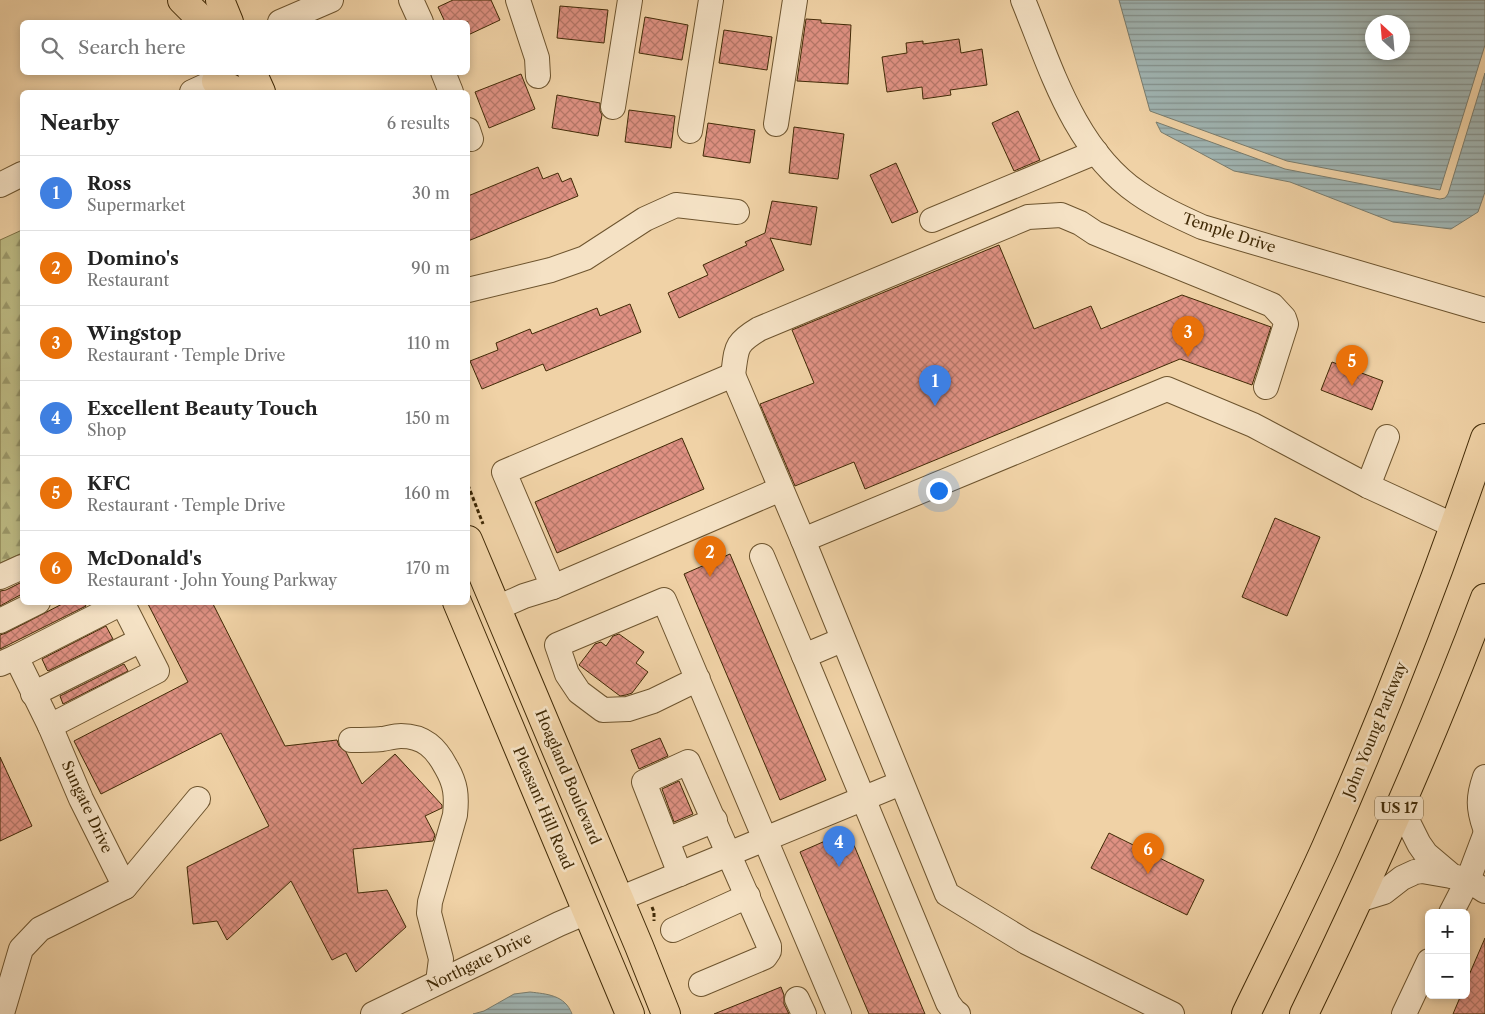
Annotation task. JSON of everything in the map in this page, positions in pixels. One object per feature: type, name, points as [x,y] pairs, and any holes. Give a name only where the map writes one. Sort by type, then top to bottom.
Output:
[{"type":"main road","points":[[181,0],[189,20]]},
{"type":"main road","points":[[181,0],[202,20]]},
{"type":"main road","points":[[220,0],[228,20]]},
{"type":"main road","points":[[253,75],[260,90]]},
{"type":"main road","name":"John Young Parkway","points":[[1246,1014],[1326,847],[1369,744],[1455,526],[1485,438]]},
{"type":"main road","name":"Hoagland Boulevard","points":[[470,545],[666,1014]]},
{"type":"main road","name":"US 17","points":[[1304,1014],[1400,806],[1485,598]]},
{"type":"main road","name":"Pleasant Hill Road","points":[[458,605],[630,1014]]},
{"type":"main road","points":[[586,912],[619,899]]},
{"type":"main road","points":[[1266,1014],[1274,958]]},
{"type":"street","points":[[285,20],[331,0]]},
{"type":"street","points":[[411,0],[420,20]]},
{"type":"street","points":[[518,0],[537,58],[538,76]]},
{"type":"street","points":[[613,107],[630,0]]},
{"type":"street","points":[[690,131],[711,0]]},
{"type":"street","points":[[776,124],[795,0]]},
{"type":"street","name":"Temple Drive","points":[[1023,0],[1061,94],[1079,127],[1096,152],[1115,174],[1137,192],[1167,211],[1202,227],[1485,310]]},
{"type":"street","points":[[444,75],[450,90]]},
{"type":"street","points":[[932,220],[1096,152]]},
{"type":"street","points":[[0,184],[20,175]]},
{"type":"street","points":[[470,290],[551,270],[585,258],[645,219],[676,205],[738,212]]},
{"type":"street","points":[[1172,1014],[1026,942],[947,894],[842,640],[803,540],[733,376],[738,346],[746,336],[759,329],[1028,216],[1061,215],[1080,223],[1095,233],[1272,305],[1284,318],[1286,324],[1266,387]]},
{"type":"street","points":[[553,587],[504,472],[733,376]]},
{"type":"street","points":[[803,540],[1167,389],[1252,425],[1368,486],[1455,526]]},
{"type":"street","points":[[1368,486],[1386,437]]},
{"type":"street","points":[[497,608],[524,596],[553,587],[781,489]]},
{"type":"street","points":[[762,556],[948,1003],[958,1014]]},
{"type":"street","points":[[0,577],[20,568]]},
{"type":"street","points":[[698,679],[645,704],[628,709],[603,710],[579,692],[567,674],[557,645],[664,600],[698,679],[839,1014]]},
{"type":"street","points":[[0,621],[32,605]]},
{"type":"street","points":[[8,660],[118,605]]},
{"type":"street","points":[[50,726],[157,671],[123,605]]},
{"type":"street","points":[[33,694],[141,640]]},
{"type":"street","points":[[804,656],[842,640]]},
{"type":"street","name":"Sungate Drive","points":[[8,660],[33,694],[50,726],[81,799],[125,887]]},
{"type":"street","points":[[351,740],[382,739],[400,736],[422,740],[428,743],[439,755],[455,787],[457,800],[455,815],[430,902],[429,914],[441,959],[438,982]]},
{"type":"street","points":[[680,874],[644,782],[688,762],[730,853],[769,946],[769,951],[765,957],[701,984]]},
{"type":"street","points":[[1485,777],[1481,788],[1479,811],[1485,828]]},
{"type":"street","points":[[619,899],[901,783]]},
{"type":"street","points":[[7,1011],[21,949],[40,929],[125,887],[198,798]]},
{"type":"street","points":[[1400,806],[1426,854],[1468,883]]},
{"type":"street","points":[[667,840],[714,820]]},
{"type":"street","points":[[1453,909],[1468,883],[1485,835]]},
{"type":"street","points":[[1358,900],[1384,892],[1402,878],[1414,872],[1422,871],[1468,883]]},
{"type":"street","points":[[673,930],[748,896]]},
{"type":"street","name":"Northgate Drive","points":[[373,1014],[586,912]]},
{"type":"street","points":[[1404,1014],[1425,969]]},
{"type":"green space","points":[[20,231],[20,554],[0,563],[0,240]]},
{"type":"shaded area","points":[[1119,0],[1485,0],[1485,45],[1440,190],[1287,161],[1150,111]]},
{"type":"shaded area","points":[[1485,73],[1485,192],[1478,212],[1451,229],[1393,222],[1290,182],[1234,171],[1161,132],[1156,122],[1285,169],[1440,199],[1445,198],[1448,194]]},
{"type":"shaded area","points":[[530,992],[560,999],[572,1014],[473,1014],[484,1011],[514,994]]},
{"type":"building","points":[[453,0],[491,0],[500,20],[470,34],[470,20],[444,20],[438,7]]},
{"type":"building","points":[[560,6],[608,10],[604,43],[557,38]]},
{"type":"building","points":[[645,17],[688,25],[682,60],[639,53]]},
{"type":"building","points":[[806,19],[821,20],[821,23],[851,25],[848,84],[797,81]]},
{"type":"building","points":[[724,30],[772,37],[767,70],[719,63]]},
{"type":"building","points":[[959,39],[961,53],[982,49],[987,85],[950,90],[951,95],[923,99],[922,87],[887,92],[882,57],[907,53],[906,43],[923,41],[923,44]]},
{"type":"building","points":[[521,74],[535,109],[489,128],[475,92]]},
{"type":"building","points":[[557,95],[600,103],[602,115],[598,136],[552,128]]},
{"type":"building","points":[[629,110],[675,116],[671,148],[625,142]]},
{"type":"building","points":[[1018,111],[1040,160],[1014,171],[992,123]]},
{"type":"building","points":[[708,123],[755,130],[750,163],[703,156]]},
{"type":"building","points":[[794,127],[844,134],[838,179],[789,173]]},
{"type":"building","points":[[896,163],[918,212],[892,223],[870,175]]},
{"type":"building","points":[[538,167],[543,179],[558,173],[562,182],[571,178],[578,196],[470,240],[470,195]]},
{"type":"building","points":[[772,201],[817,207],[811,245],[770,238],[784,270],[679,318],[668,293],[708,275],[703,265],[747,245],[745,242],[765,233]]},
{"type":"building","points":[[999,245],[1034,329],[1091,306],[1101,329],[1182,295],[1271,327],[1252,385],[1180,359],[865,489],[854,462],[795,486],[760,404],[814,383],[792,330]]},
{"type":"building","points":[[630,304],[641,332],[546,371],[543,364],[482,389],[470,361],[498,350],[496,343],[530,329],[532,334],[597,308],[600,316]]},
{"type":"building","points":[[1332,362],[1383,381],[1372,410],[1321,390]]},
{"type":"building","points":[[682,438],[704,489],[557,553],[535,502]]},
{"type":"building","points":[[1275,518],[1320,537],[1287,616],[1242,597]]},
{"type":"building","points":[[730,554],[826,780],[780,800],[684,574]]},
{"type":"building","points":[[20,583],[20,595],[0,606],[0,591]]},
{"type":"building","points":[[60,605],[86,606],[0,649],[0,635]]},
{"type":"building","points":[[149,605],[214,605],[285,746],[337,740],[339,746],[346,752],[362,784],[395,754],[442,805],[442,808],[425,816],[435,835],[433,841],[353,849],[358,893],[387,890],[406,927],[356,972],[346,953],[332,960],[291,881],[227,940],[217,921],[193,924],[187,867],[269,826],[221,733],[101,794],[74,741],[188,682]]},
{"type":"building","points":[[106,626],[113,639],[47,670],[42,659]]},
{"type":"building","points":[[619,634],[644,652],[636,663],[648,672],[632,693],[620,696],[579,665],[595,644],[601,642],[606,646],[613,636]]},
{"type":"building","points":[[124,664],[128,671],[63,704],[60,696]]},
{"type":"building","points":[[660,738],[668,756],[639,769],[631,750]]},
{"type":"building","points":[[0,757],[32,826],[0,841]]},
{"type":"building","points":[[679,781],[693,814],[674,822],[662,789]]},
{"type":"building","points":[[848,831],[925,1014],[869,1014],[800,852]]},
{"type":"building","points":[[1109,833],[1204,880],[1187,915],[1091,868]]},
{"type":"building","points":[[1485,938],[1485,1014],[1453,1014],[1459,999],[1470,999],[1470,973]]},
{"type":"building","points":[[781,987],[784,995],[784,1004],[789,1014],[714,1014]]},
{"type":"place","name":"Wingstop","points":[[1188,357]]},
{"type":"place","name":"KFC","points":[[1352,386]]},
{"type":"place","name":"Ross","points":[[935,406]]},
{"type":"place","name":"Domino's","points":[[710,577]]},
{"type":"place","name":"Excellent Beauty Touch","points":[[839,867]]},
{"type":"place","name":"McDonald's","points":[[1148,874]]}]
